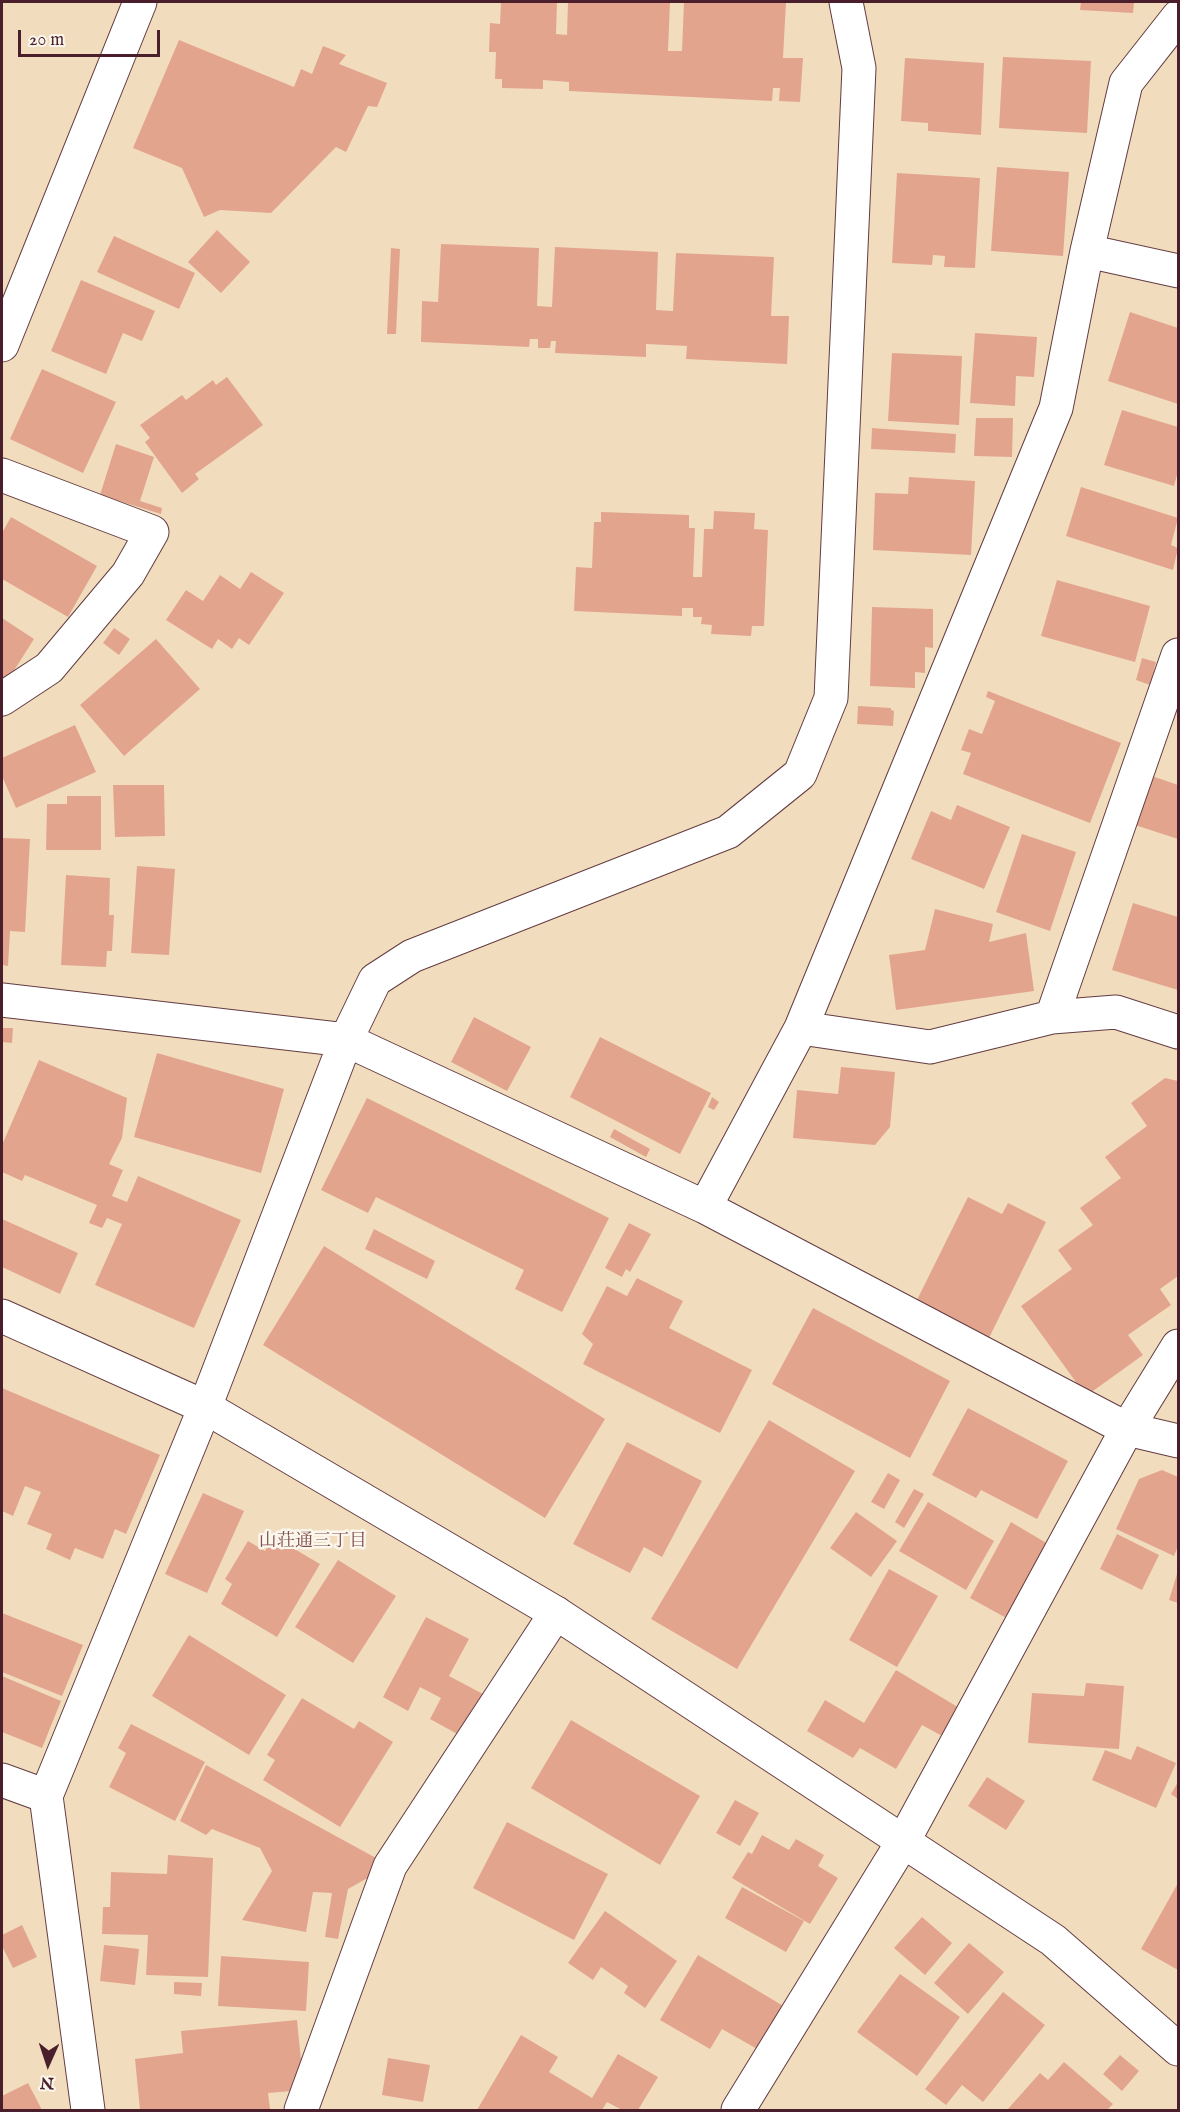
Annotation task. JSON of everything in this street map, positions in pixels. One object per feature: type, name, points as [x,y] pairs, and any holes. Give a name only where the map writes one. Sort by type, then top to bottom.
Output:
[{"type":"street","points":[[2,345],[140,2]]},
{"type":"street","points":[[88,2110],[46,1796],[205,1407],[346,1040],[375,980],[412,956],[728,832],[800,774],[831,698],[859,68],[846,2]]},
{"type":"street","points":[[705,1207],[801,1028],[1056,408],[1087,251],[1126,83],[1179,17]]},
{"type":"street","points":[[1087,251],[1179,271]]},
{"type":"street","points":[[2,475],[152,532],[128,574],[49,668],[2,699]]},
{"type":"street","points":[[1052,1017],[1179,655]]},
{"type":"street","points":[[2,1000],[346,1040],[705,1207],[1127,1429],[1179,1441]]},
{"type":"street","points":[[801,1028],[930,1047],[1052,1017],[1116,1012],[1179,1032]]},
{"type":"street","points":[[2,1316],[205,1407],[556,1613],[1053,1940],[1179,2049]]},
{"type":"street","points":[[738,2110],[904,1840],[1127,1429],[1179,1346]]},
{"type":"street","points":[[301,2110],[390,1866],[556,1613]]},
{"type":"street","points":[[2,1780],[46,1796]]},
{"type":"building","points":[[501,2],[557,2],[556,34],[567,35],[568,2],[670,2],[668,51],[682,51],[684,2],[786,2],[783,58],[803,58],[800,102],[779,101],[780,88],[773,88],[772,101],[569,91],[569,82],[543,80],[543,89],[502,88],[502,79],[495,79],[496,52],[489,52],[490,23],[500,24]]},
{"type":"building","points":[[1081,2],[1134,2],[1133,13],[1080,10]]},
{"type":"building","points":[[179,40],[294,87],[301,69],[312,74],[323,46],[346,55],[339,64],[387,83],[377,107],[368,106],[346,152],[336,147],[271,213],[220,210],[204,217],[182,168],[133,148]]},
{"type":"building","points":[[1003,57],[1091,61],[1087,133],[999,128]]},
{"type":"building","points":[[905,58],[984,63],[981,135],[928,131],[928,123],[901,121]]},
{"type":"building","points":[[997,167],[1069,172],[1063,256],[991,251]]},
{"type":"building","points":[[897,173],[980,178],[975,268],[944,267],[945,256],[933,255],[932,265],[892,263]]},
{"type":"building","points":[[217,230],[250,262],[221,293],[188,262]]},
{"type":"building","points":[[114,236],[195,273],[179,309],[97,272]]},
{"type":"building","points":[[441,244],[539,248],[537,306],[552,307],[555,247],[658,252],[656,310],[673,311],[676,253],[774,257],[771,316],[789,316],[787,364],[686,359],[687,346],[646,344],[646,357],[555,353],[556,341],[551,341],[550,348],[538,348],[538,339],[530,339],[529,347],[421,342],[422,301],[438,302]]},
{"type":"building","points":[[391,248],[400,249],[396,334],[387,334]]},
{"type":"building","points":[[81,280],[155,311],[142,341],[123,333],[106,374],[51,351]]},
{"type":"building","points":[[1130,312],[1178,328],[1178,404],[1108,381]]},
{"type":"building","points":[[975,333],[1037,337],[1034,377],[1016,376],[1015,406],[970,403]]},
{"type":"building","points":[[892,353],[962,356],[959,425],[888,421]]},
{"type":"building","points":[[42,369],[116,402],[83,473],[10,439]]},
{"type":"building","points":[[227,377],[263,425],[195,474],[199,479],[182,493],[145,442],[150,438],[140,425],[182,395],[186,400],[213,380],[216,385]]},
{"type":"building","points":[[1122,410],[1178,427],[1178,471],[1174,486],[1104,465]]},
{"type":"building","points":[[976,418],[1013,418],[1012,457],[974,456]]},
{"type":"building","points":[[872,428],[956,434],[955,453],[871,449]]},
{"type":"building","points":[[116,444],[154,457],[140,501],[162,508],[161,514],[100,495]]},
{"type":"building","points":[[909,477],[975,481],[971,555],[873,550],[875,493],[908,494]]},
{"type":"building","points":[[1081,487],[1178,518],[1171,545],[1178,548],[1173,570],[1066,536]]},
{"type":"building","points":[[714,511],[755,513],[754,529],[768,530],[764,626],[752,626],[751,636],[711,634],[712,625],[701,624],[702,617],[693,617],[693,608],[682,608],[682,616],[574,611],[576,567],[592,568],[594,522],[601,522],[601,512],[689,515],[689,528],[695,528],[693,577],[702,577],[704,529],[713,529]]},
{"type":"building","points":[[11,517],[97,566],[68,617],[2,579],[2,533]]},
{"type":"building","points":[[251,572],[284,593],[249,645],[239,638],[232,649],[218,639],[212,649],[166,620],[186,590],[203,601],[220,575],[240,589]]},
{"type":"building","points":[[1057,580],[1150,606],[1135,662],[1041,636]]},
{"type":"building","points":[[872,607],[933,609],[933,648],[925,647],[925,673],[915,672],[915,688],[870,686]]},
{"type":"building","points":[[2,618],[34,639],[8,680],[2,676]]},
{"type":"building","points":[[114,628],[130,639],[119,655],[103,643]]},
{"type":"building","points":[[156,639],[200,689],[124,756],[80,705]]},
{"type":"building","points":[[1142,658],[1156,662],[1150,685],[1136,680]]},
{"type":"building","points":[[988,691],[1121,743],[1090,823],[963,774],[971,753],[961,750],[969,729],[982,734],[995,701],[986,697]]},
{"type":"building","points":[[858,706],[891,708],[894,711],[893,726],[857,724]]},
{"type":"building","points":[[75,725],[96,772],[16,808],[2,776],[2,758]]},
{"type":"building","points":[[1149,775],[1178,785],[1178,839],[1132,824]]},
{"type":"building","points":[[113,785],[164,785],[165,836],[115,837]]},
{"type":"building","points":[[67,796],[101,796],[101,850],[46,850],[47,804],[67,804]]},
{"type":"building","points":[[957,805],[1010,827],[984,889],[911,859],[931,811],[951,820]]},
{"type":"building","points":[[1022,834],[1076,852],[1050,931],[996,912]]},
{"type":"building","points":[[2,838],[30,839],[25,932],[10,931],[8,966],[2,965]]},
{"type":"building","points":[[137,866],[175,869],[169,955],[131,953]]},
{"type":"building","points":[[66,875],[110,878],[109,915],[114,915],[112,951],[107,951],[106,967],[61,965]]},
{"type":"building","points":[[1133,903],[1178,917],[1178,990],[1112,970]]},
{"type":"building","points":[[935,909],[993,924],[989,942],[1026,933],[1034,991],[896,1010],[889,955],[925,950]]},
{"type":"building","points":[[474,1017],[531,1047],[507,1091],[451,1062]]},
{"type":"building","points":[[2,1028],[13,1028],[12,1043],[2,1042]]},
{"type":"building","points":[[600,1037],[711,1093],[680,1154],[570,1097]]},
{"type":"building","points":[[157,1053],[284,1089],[261,1173],[134,1137]]},
{"type":"building","points":[[39,1060],[127,1098],[122,1138],[109,1164],[123,1170],[112,1196],[127,1202],[138,1176],[241,1220],[194,1328],[95,1285],[122,1224],[107,1218],[102,1228],[89,1223],[97,1205],[25,1175],[22,1181],[2,1172],[2,1145]]},
{"type":"building","points":[[841,1067],[895,1072],[890,1127],[875,1145],[793,1138],[797,1090],[838,1094]]},
{"type":"building","points":[[1165,1078],[1178,1081],[1178,1276],[1160,1289],[1171,1305],[1128,1335],[1143,1355],[1086,1396],[1021,1306],[1072,1269],[1058,1250],[1093,1225],[1080,1208],[1121,1178],[1105,1157],[1147,1126],[1131,1103]]},
{"type":"building","points":[[712,1097],[719,1102],[714,1110],[708,1107]]},
{"type":"building","points":[[367,1098],[609,1218],[562,1312],[515,1289],[524,1270],[376,1197],[368,1213],[321,1190]]},
{"type":"building","points":[[614,1129],[650,1149],[646,1157],[610,1137]]},
{"type":"building","points":[[968,1197],[1002,1214],[1008,1203],[1046,1222],[988,1340],[915,1304]]},
{"type":"building","points":[[2,1219],[78,1253],[60,1294],[2,1267]]},
{"type":"building","points":[[629,1223],[651,1234],[630,1272],[626,1269],[622,1277],[605,1268]]},
{"type":"building","points":[[374,1229],[435,1261],[427,1279],[365,1249]]},
{"type":"building","points":[[324,1246],[605,1419],[545,1518],[263,1345]]},
{"type":"building","points":[[637,1278],[683,1301],[669,1328],[752,1370],[720,1433],[583,1364],[593,1344],[582,1334],[607,1286],[627,1296]]},
{"type":"building","points":[[813,1308],[950,1381],[910,1458],[772,1384]]},
{"type":"building","points":[[2,1388],[160,1455],[126,1534],[115,1529],[103,1559],[75,1548],[70,1560],[46,1549],[52,1534],[27,1524],[41,1492],[25,1486],[13,1516],[2,1511]]},
{"type":"building","points":[[968,1408],[1068,1461],[1037,1519],[981,1490],[976,1498],[932,1475]]},
{"type":"building","points":[[769,1420],[855,1471],[737,1669],[651,1619]]},
{"type":"building","points":[[627,1442],[702,1481],[662,1557],[644,1547],[630,1573],[573,1544]]},
{"type":"building","points":[[1162,1470],[1178,1477],[1178,1546],[1174,1556],[1116,1529],[1139,1479]]},
{"type":"building","points":[[888,1473],[900,1480],[884,1509],[871,1502]]},
{"type":"building","points":[[914,1489],[924,1494],[904,1528],[895,1522]]},
{"type":"building","points":[[203,1493],[244,1511],[207,1593],[165,1574]]},
{"type":"building","points":[[928,1502],[994,1541],[966,1590],[899,1551]]},
{"type":"building","points":[[856,1512],[897,1541],[871,1577],[830,1548]]},
{"type":"building","points":[[1011,1522],[1053,1547],[1010,1620],[970,1598]]},
{"type":"building","points":[[1117,1534],[1159,1555],[1142,1590],[1100,1569]]},
{"type":"building","points":[[274,1537],[320,1564],[277,1637],[221,1604],[232,1584],[225,1579],[248,1541],[265,1551]]},
{"type":"building","points":[[338,1560],[396,1596],[353,1663],[295,1627]]},
{"type":"building","points":[[889,1569],[938,1596],[897,1667],[849,1640]]},
{"type":"building","points":[[1178,1571],[1178,1603],[1169,1600]]},
{"type":"building","points":[[2,1613],[83,1645],[62,1696],[2,1672]]},
{"type":"building","points":[[426,1617],[469,1639],[449,1676],[483,1694],[461,1736],[430,1719],[441,1698],[420,1687],[408,1711],[383,1697]]},
{"type":"building","points":[[189,1635],[286,1695],[249,1755],[152,1696]]},
{"type":"building","points":[[896,1670],[961,1709],[944,1737],[922,1725],[896,1769],[860,1748],[853,1758],[807,1731],[825,1700],[864,1723]]},
{"type":"building","points":[[2,1676],[61,1701],[42,1748],[2,1732]]},
{"type":"building","points":[[1086,1683],[1124,1686],[1119,1749],[1028,1743],[1032,1693],[1084,1696]]},
{"type":"building","points":[[302,1698],[354,1729],[359,1721],[393,1742],[340,1827],[263,1780],[275,1760],[267,1755]]},
{"type":"building","points":[[571,1720],[700,1796],[660,1865],[531,1788]]},
{"type":"building","points":[[131,1724],[205,1762],[175,1821],[109,1787],[126,1753],[118,1748]]},
{"type":"building","points":[[1137,1746],[1176,1763],[1156,1808],[1092,1780],[1105,1750],[1131,1760]]},
{"type":"building","points":[[206,1765],[376,1858],[371,1876],[348,1889],[338,1939],[325,1937],[332,1893],[313,1892],[306,1932],[242,1920],[272,1871],[260,1848],[212,1829],[206,1835],[180,1821]]},
{"type":"building","points":[[987,1777],[1025,1801],[1006,1830],[968,1806]]},
{"type":"building","points":[[1178,1782],[1178,1799],[1171,1794]]},
{"type":"building","points":[[735,1800],[759,1813],[740,1846],[716,1833]]},
{"type":"building","points":[[507,1822],[608,1874],[574,1940],[473,1888]]},
{"type":"building","points":[[762,1835],[789,1850],[796,1839],[824,1855],[818,1866],[838,1878],[810,1924],[732,1878],[748,1852],[752,1854]]},
{"type":"building","points":[[168,1855],[213,1858],[208,1977],[146,1975],[148,1935],[102,1934],[103,1907],[110,1907],[111,1872],[167,1874]]},
{"type":"building","points":[[1178,1883],[1178,1970],[1141,1949]]},
{"type":"building","points":[[742,1887],[804,1921],[786,1952],[725,1918]]},
{"type":"building","points":[[605,1911],[677,1961],[645,2008],[624,1993],[628,1986],[601,1967],[593,1980],[568,1963]]},
{"type":"building","points":[[922,1917],[952,1943],[925,1975],[894,1948]]},
{"type":"building","points":[[22,1925],[37,1957],[13,1968],[2,1946],[2,1935]]},
{"type":"building","points":[[969,1943],[1004,1972],[968,2014],[934,1983]]},
{"type":"building","points":[[104,1945],[139,1949],[135,1985],[100,1981]]},
{"type":"building","points":[[698,1955],[785,2007],[759,2050],[722,2029],[710,2049],[660,2020]]},
{"type":"building","points":[[221,1956],[309,1962],[306,2011],[218,2006]]},
{"type":"building","points":[[900,1974],[960,2017],[917,2076],[857,2032]]},
{"type":"building","points":[[174,1982],[202,1983],[201,1996],[174,1994]]},
{"type":"building","points":[[1003,1992],[1045,2025],[983,2102],[962,2085],[946,2105],[925,2089]]},
{"type":"building","points":[[297,2020],[304,2090],[268,2093],[270,2109],[140,2110],[135,2059],[183,2053],[181,2031]]},
{"type":"building","points":[[521,2035],[558,2057],[549,2072],[592,2098],[618,2054],[658,2077],[638,2110],[622,2110],[607,2102],[602,2110],[477,2110]]},
{"type":"building","points":[[1120,2055],[1139,2071],[1122,2091],[1103,2074]]},
{"type":"building","points":[[388,2058],[430,2065],[423,2102],[382,2095]]},
{"type":"building","points":[[1064,2062],[1113,2104],[1107,2110],[1007,2110],[1040,2073],[1048,2080]]},
{"type":"building","points":[[28,2083],[42,2110],[2,2110],[2,2096]]},
{"type":"district","name":"山荘通三丁目","points":[[313,1542]]}]
